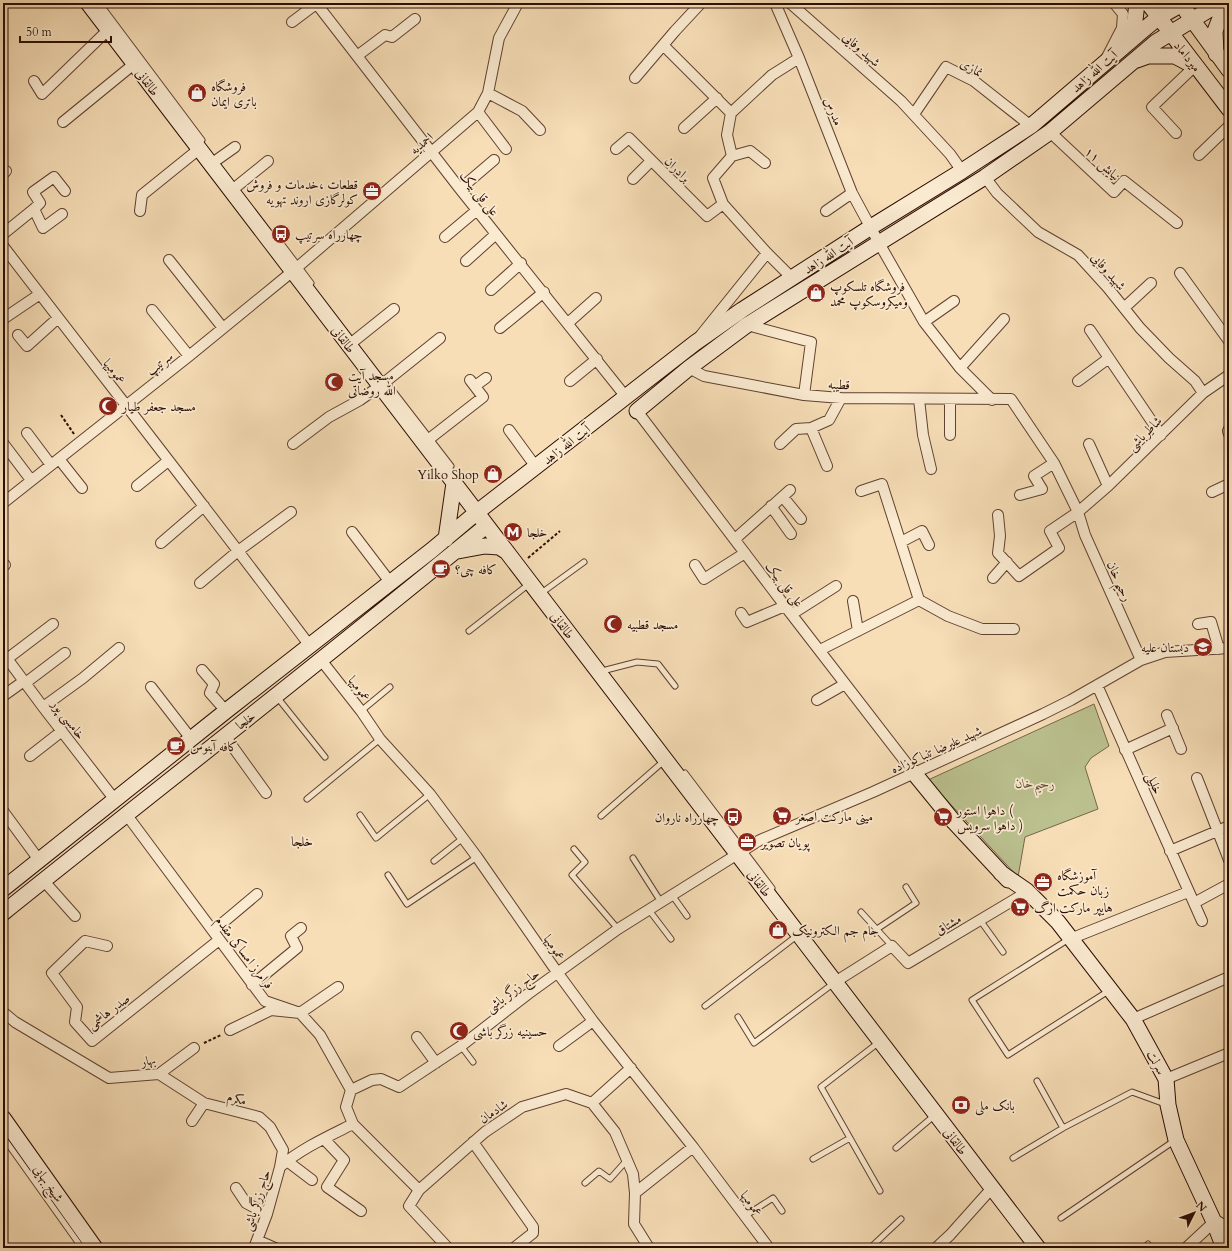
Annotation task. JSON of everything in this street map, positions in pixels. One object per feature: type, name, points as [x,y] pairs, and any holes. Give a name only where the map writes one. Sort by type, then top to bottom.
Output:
[{"type":"main road","points":[[1124,45],[1135,20],[1137,3]]},
{"type":"main road","name":"میرداماد","points":[[1148,3],[1170,34],[1229,109]]},
{"type":"main road","name":"آیت الله زاهد","points":[[482,513],[536,467],[695,342],[870,227],[962,171],[1031,126],[1124,45],[1158,18],[1182,3]]},
{"type":"main road","name":"میرداماد","points":[[1182,3],[1192,20],[1229,70]]},
{"type":"main road","name":"آیت الله زاهد","points":[[637,411],[689,368],[747,325],[985,177],[1050,132],[1156,42],[1220,3]]},
{"type":"main road","points":[[1216,54],[1215,31],[1226,3]]},
{"type":"main road","name":"طالقانی","points":[[97,5],[108,30],[235,187],[482,513],[518,567],[541,590],[604,671],[665,760],[741,852],[799,934],[838,981],[880,1041],[1038,1248]]},
{"type":"main road","points":[[1134,60],[1148,56],[1175,56],[1195,66]]},
{"type":"main road","points":[[446,539],[454,477]]},
{"type":"main road","name":"خلجا","points":[[4,886],[192,740],[226,711],[390,582],[482,513]]},
{"type":"main road","name":"خلجا","points":[[3,913],[169,779],[322,660],[457,551],[482,513]]},
{"type":"main road","points":[[457,551],[485,546],[499,547],[507,552]]},
{"type":"main road","points":[[432,550],[442,562]]},
{"type":"main road","points":[[158,766],[169,779]]},
{"type":"main road","name":"سرلت","points":[[914,773],[954,822],[1001,873],[1058,922],[1133,1019],[1166,1079],[1168,1104],[1176,1140],[1214,1222],[1224,1248]]},
{"type":"main road","name":"شیخ بهایی","points":[[5,1129],[95,1248]]},
{"type":"main road","points":[[1214,1222],[1229,1231]]},
{"type":"street","points":[[292,22],[316,3]]},
{"type":"street","name":"علی قلی بیک","points":[[316,3],[460,189],[568,322],[626,397]]},
{"type":"street","name":"احمدیه","points":[[296,269],[478,112],[488,93],[499,38],[518,3]]},
{"type":"street","points":[[635,78],[701,3]]},
{"type":"street","name":"مدرس","points":[[775,3],[799,58],[852,193],[879,243]]},
{"type":"street","name":"شهید وفایی","points":[[790,3],[901,101],[950,154],[962,171]]},
{"type":"street","points":[[1104,63],[1122,28],[1123,14],[1114,3]]},
{"type":"street","points":[[358,56],[385,35],[392,37],[415,19]]},
{"type":"street","points":[[34,81],[42,94],[108,30]]},
{"type":"street","points":[[663,45],[731,113]]},
{"type":"street","points":[[732,156],[727,135],[731,113],[772,75],[799,58]]},
{"type":"street","points":[[63,122],[134,64]]},
{"type":"street","points":[[1176,133],[1152,107],[1195,66]]},
{"type":"street","name":"نمازی","points":[[914,114],[946,67],[974,81],[1031,126]]},
{"type":"street","points":[[488,93],[522,111],[540,130]]},
{"type":"street","points":[[684,128],[717,98]]},
{"type":"street","points":[[478,112],[506,149]]},
{"type":"street","points":[[1199,156],[1229,126]]},
{"type":"street","name":"نیایش ۱۱","points":[[1050,132],[1114,192],[1124,181],[1177,223]]},
{"type":"street","name":"برادران","points":[[616,149],[629,138],[707,216],[723,204]]},
{"type":"street","points":[[140,211],[142,195],[211,157],[235,147]]},
{"type":"street","points":[[765,163],[750,151],[732,156],[713,178],[723,204],[767,253],[792,278]]},
{"type":"street","points":[[460,189],[494,160]]},
{"type":"street","points":[[235,187],[268,161]]},
{"type":"street","points":[[633,179],[651,161]]},
{"type":"street","points":[[3,234],[40,203],[34,192],[54,177],[65,191]]},
{"type":"street","name":"شهید وفایی","points":[[985,177],[997,193],[1038,232],[1078,255],[1108,288],[1140,328],[1169,358],[1195,381],[1203,393]]},
{"type":"street","points":[[826,211],[852,193]]},
{"type":"street","points":[[34,209],[43,228],[62,214]]},
{"type":"street","points":[[445,238],[477,210]]},
{"type":"street","points":[[466,261],[496,234]]},
{"type":"street","points":[[879,243],[924,322],[960,368],[992,400]]},
{"type":"street","name":"عمومیها","points":[[3,246],[310,646]]},
{"type":"street","points":[[695,342],[767,253]]},
{"type":"street","points":[[169,260],[223,328]]},
{"type":"street","points":[[491,290],[521,264]]},
{"type":"street","name":"سرتیپ","points":[[3,503],[189,356],[296,269]]},
{"type":"street","points":[[1180,273],[1229,341]]},
{"type":"street","points":[[1124,308],[1151,283]]},
{"type":"street","points":[[500,328],[544,292]]},
{"type":"street","points":[[3,319],[40,294]]},
{"type":"street","points":[[568,322],[596,298]]},
{"type":"street","points":[[924,322],[954,301]]},
{"type":"street","points":[[353,342],[394,309]]},
{"type":"street","points":[[152,310],[189,356]]},
{"type":"street","points":[[18,335],[27,346],[58,318]]},
{"type":"street","points":[[960,368],[1004,319]]},
{"type":"street","points":[[747,325],[811,342],[804,395]]},
{"type":"street","points":[[1090,330],[1160,435]]},
{"type":"street","points":[[293,444],[329,417],[360,400],[440,338]]},
{"type":"street","points":[[1078,381],[1109,358]]},
{"type":"street","points":[[570,381],[597,359]]},
{"type":"street","name":"قطیبه","points":[[689,368],[704,376],[804,395],[841,398],[1011,399],[1054,463],[1078,512]]},
{"type":"street","name":"شاطرباشی","points":[[1007,562],[1019,576],[1060,548],[1050,531],[1078,512],[1108,486],[1203,393],[1229,374]]},
{"type":"street","points":[[427,441],[483,397],[472,383],[486,378]]},
{"type":"street","points":[[780,444],[796,429],[811,428],[829,420],[841,398]]},
{"type":"street","points":[[919,399],[923,435],[931,469]]},
{"type":"street","points":[[950,399],[950,435]]},
{"type":"street","name":"علی قلی بیک","points":[[637,411],[914,773]]},
{"type":"street","points":[[811,428],[827,466]]},
{"type":"street","points":[[1229,429],[1229,434]]},
{"type":"street","points":[[509,430],[536,467]]},
{"type":"street","points":[[27,433],[82,488]]},
{"type":"street","points":[[3,443],[31,480]]},
{"type":"street","points":[[1089,444],[1108,486]]},
{"type":"street","points":[[137,486],[168,461]]},
{"type":"street","points":[[1020,495],[1042,489],[1034,476],[1054,463]]},
{"type":"street","points":[[861,491],[882,484],[919,600],[948,616],[982,629],[1014,629]]},
{"type":"street","points":[[1212,492],[1229,484]]},
{"type":"street","points":[[735,539],[771,506],[787,494],[801,519]]},
{"type":"street","points":[[161,543],[204,506]]},
{"type":"street","points":[[771,506],[791,534]]},
{"type":"street","points":[[200,583],[238,551],[291,512]]},
{"type":"street","name":"رحیم خان","points":[[1078,512],[1085,535],[1141,660]]},
{"type":"street","points":[[993,578],[1007,562],[998,552],[1000,536],[998,515]]},
{"type":"street","points":[[901,542],[922,531],[929,545]]},
{"type":"street","points":[[352,532],[390,582]]},
{"type":"street","points":[[695,565],[704,579],[745,553]]},
{"type":"street","points":[[792,614],[836,586]]},
{"type":"street","points":[[820,650],[919,600]]},
{"type":"street","points":[[853,601],[858,631]]},
{"type":"street","points":[[741,613],[747,622],[785,606]]},
{"type":"street","points":[[1198,624],[1211,622],[1224,648]]},
{"type":"street","points":[[5,656],[53,624]]},
{"type":"street","points":[[43,707],[83,678],[119,648]]},
{"type":"street","name":"شهید علیرضا تنباکوزاده","points":[[741,852],[760,840],[914,773],[1050,710],[1141,660],[1165,652],[1224,648]]},
{"type":"street","points":[[3,696],[24,681],[28,681],[65,653]]},
{"type":"street","name":"خامسی پور","points":[[5,656],[115,800]]},
{"type":"street","name":"عمومیها","points":[[322,660],[361,711],[380,739],[430,794],[477,857],[557,972],[693,1147],[769,1248]]},
{"type":"street","points":[[202,670],[214,684],[210,693],[226,711]]},
{"type":"street","points":[[817,700],[845,684]]},
{"type":"street","name":"خلیلی","points":[[1097,685],[1202,921]]},
{"type":"street","points":[[151,687],[192,740]]},
{"type":"street","points":[[1167,715],[1180,749]]},
{"type":"street","points":[[1125,750],[1173,728]]},
{"type":"street","points":[[30,756],[62,731]]},
{"type":"street","points":[[225,736],[266,793]]},
{"type":"street","points":[[1197,778],[1229,860]]},
{"type":"street","points":[[3,811],[39,860]]},
{"type":"street","name":"فرامرز امساکی مقدم","points":[[126,814],[265,1001],[300,1013],[320,1035],[351,1090]]},
{"type":"street","points":[[1170,851],[1229,826]]},
{"type":"street","name":"حاج زرگر باشی","points":[[351,1090],[377,1079],[381,1079],[399,1087],[461,1046],[557,972],[618,929],[741,852]]},
{"type":"street","points":[[43,880],[75,916]]},
{"type":"street","points":[[1194,903],[1229,884]]},
{"type":"street","points":[[1070,939],[1188,892]]},
{"type":"street","name":"مشتاق","points":[[892,946],[908,963],[1025,893]]},
{"type":"street","points":[[216,935],[257,894]]},
{"type":"street","points":[[252,985],[297,948],[291,936],[301,928]]},
{"type":"street","name":"صدر هاشمی","points":[[107,946],[85,941],[52,973],[77,1007],[75,1022],[92,1041],[216,935]]},
{"type":"street","points":[[838,981],[892,946]]},
{"type":"street","points":[[1133,1019],[1229,977]]},
{"type":"street","points":[[230,1030],[271,1010],[300,1013],[338,987]]},
{"type":"street","name":"بهار","points":[[3,1012],[16,1022],[109,1078],[159,1074],[194,1048]]},
{"type":"street","points":[[559,1046],[593,1020]]},
{"type":"street","points":[[417,1037],[436,1063]]},
{"type":"street","points":[[1166,1079],[1229,1053]]},
{"type":"street","points":[[631,1068],[592,1103],[615,1132],[633,1174],[635,1192],[634,1224],[649,1248]]},
{"type":"street","name":"مکرم","points":[[159,1074],[204,1103],[259,1117],[270,1128],[283,1150],[284,1164]]},
{"type":"street","points":[[351,1090],[346,1107],[353,1124],[419,1190]]},
{"type":"street","name":"شادمان","points":[[448,1248],[409,1206],[419,1190],[484,1132],[522,1107],[566,1094],[592,1103]]},
{"type":"street","points":[[192,1121],[204,1103]]},
{"type":"street","name":"حاج زرگر باشی","points":[[255,1244],[284,1164],[324,1139],[353,1124]]},
{"type":"street","points":[[324,1139],[344,1160],[327,1187],[360,1211]]},
{"type":"street","points":[[473,1142],[533,1227],[533,1233],[514,1248]]},
{"type":"street","points":[[635,1192],[693,1147]]},
{"type":"street","points":[[284,1164],[312,1180]]},
{"type":"street","points":[[236,1188],[246,1203],[267,1214]]},
{"type":"street","points":[[936,1248],[950,1235],[992,1188]]},
{"type":"street","points":[[1186,1248],[1214,1222]]},
{"type":"street","points":[[255,1244],[275,1248]]},
{"type":"lane","name":"طالقانی","points":[[97,5],[211,157]]},
{"type":"lane","name":"طالقانی","points":[[272,232],[296,269],[312,285]]},
{"type":"lane","points":[[469,631],[541,590],[584,562]]},
{"type":"lane","points":[[604,671],[637,662],[658,664],[675,686]]},
{"type":"lane","points":[[361,711],[390,687]]},
{"type":"lane","points":[[276,696],[325,757]]},
{"type":"lane","points":[[307,799],[380,739]]},
{"type":"lane","points":[[600,816],[665,760]]},
{"type":"lane","name":"طالقانی","points":[[682,769],[741,852],[776,893]]},
{"type":"lane","points":[[360,815],[376,838],[430,794]]},
{"type":"lane","points":[[434,861],[463,838]]},
{"type":"lane","points":[[574,849],[585,862],[572,875],[618,929]]},
{"type":"lane","points":[[388,875],[407,904],[477,857]]},
{"type":"lane","points":[[633,858],[662,902]]},
{"type":"lane","points":[[877,929],[916,903],[906,887]]},
{"type":"lane","points":[[672,895],[687,916]]},
{"type":"lane","points":[[649,910],[671,939]]},
{"type":"lane","points":[[861,912],[892,946]]},
{"type":"lane","points":[[980,920],[1003,952]]},
{"type":"lane","points":[[705,1006],[799,934]]},
{"type":"lane","points":[[1070,939],[972,1000],[1008,1055],[1110,990]]},
{"type":"lane","name":"طالقانی","points":[[826,961],[838,981],[907,1067]]},
{"type":"lane","points":[[738,1017],[754,1043],[838,981]]},
{"type":"lane","points":[[880,1041],[821,1087],[880,1191]]},
{"type":"lane","points":[[461,1046],[473,1062]]},
{"type":"lane","points":[[1037,1081],[1063,1128]]},
{"type":"lane","points":[[1013,1158],[1063,1128],[1132,1092],[1168,1104]]},
{"type":"lane","points":[[896,1148],[936,1114]]},
{"type":"lane","name":"شیخ بهایی","points":[[5,1129],[82,1248]]},
{"type":"lane","points":[[813,1159],[850,1138]]},
{"type":"lane","points":[[1061,1218],[1176,1140]]},
{"type":"lane","points":[[585,1183],[599,1171],[610,1179],[627,1160]]},
{"type":"lane","points":[[745,1216],[773,1198],[782,1211]]},
{"type":"lane","points":[[870,1248],[901,1219]]},
{"type":"path","points":[[61,415],[79,442]]},
{"type":"path","points":[[518,567],[560,531]]},
{"type":"path","points":[[194,1048],[230,1030]]},
{"type":"green space","name":"رحیم‌خان","points":[[1094,704],[1109,746],[1091,758],[1085,767],[1098,809],[1025,837],[1018,877],[928,780]]},
{"type":"place","name":"فروشگاه باتری ایمان","points":[[197,93]]},
{"type":"place","name":"قطعات ،خدمات و فروش کولرگازی اروند تهویه","points":[[372,191]]},
{"type":"place","name":"چهارراه سرتیپ","points":[[281,234]]},
{"type":"place","name":"فروشگاه تلسکوپ ومیکروسکوپ محمد","points":[[816,293]]},
{"type":"place","name":"مسجد آیت الله روضاتی","points":[[334,382]]},
{"type":"place","name":"مسجد جعفر طیار","points":[[108,406]]},
{"type":"place","name":"Yilko Shop","points":[[493,474]]},
{"type":"place","name":"خلجا","points":[[513,532]]},
{"type":"place","name":"کافه چی؟","points":[[441,569]]},
{"type":"place","name":"مسجد قطبیه","points":[[613,624]]},
{"type":"place","name":"دبستان علیه","points":[[1203,647]]},
{"type":"place","name":"کافه آبنوس","points":[[176,746]]},
{"type":"place","name":"مینی مارکت اصغر","points":[[782,816]]},
{"type":"place","name":"چهارراه ناروان","points":[[733,817]]},
{"type":"place","name":"داهوا استور ( داهوا سرویس )","points":[[943,817]]},
{"type":"place","name":"پویان تصویر","points":[[747,842]]},
{"type":"place","name":"آموزشگاه زبان حکمت","points":[[1043,882]]},
{"type":"place","name":"هایپر مارکت ارگ","points":[[1020,907]]},
{"type":"place","name":"جام جم الکترونیک","points":[[778,930]]},
{"type":"place","name":"حسینیه زرگر باشی","points":[[459,1031]]},
{"type":"place","name":"بانک ملی","points":[[961,1105]]},
{"type":"district","name":"خلجا","points":[[302,841]]}]
